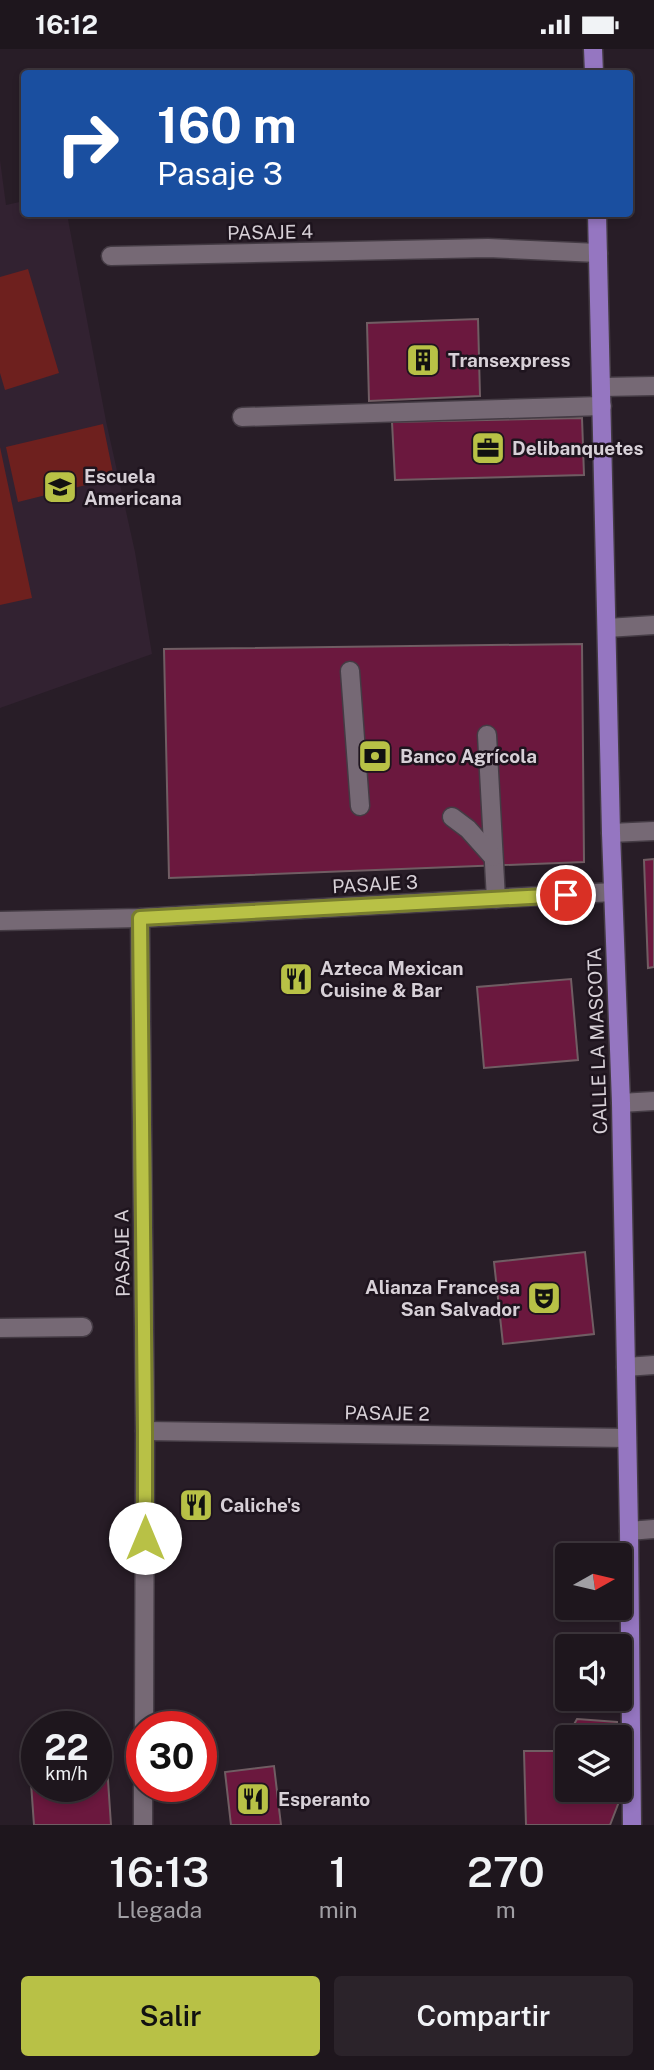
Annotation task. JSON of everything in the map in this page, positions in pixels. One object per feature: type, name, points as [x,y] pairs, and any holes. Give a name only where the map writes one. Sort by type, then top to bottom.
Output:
[{"type":"main road","points":[[593,49],[594,70]]},
{"type":"main road","name":"CALLE LA MASCOTA","points":[[597,217],[611,833],[621,1103],[632,1825]]},
{"type":"street","name":"PASAJE 4","points":[[111,256],[488,248],[598,253]]},
{"type":"street","points":[[602,387],[654,386]]},
{"type":"street","points":[[242,417],[602,406]]},
{"type":"street","points":[[607,628],[654,625]]},
{"type":"street","points":[[350,671],[360,806]]},
{"type":"street","points":[[487,735],[496,899]]},
{"type":"street","points":[[452,817],[468,829],[493,857]]},
{"type":"street","points":[[611,833],[654,831]]},
{"type":"street","name":"PASAJE 3","points":[[140,918],[613,892]]},
{"type":"street","points":[[0,921],[140,918]]},
{"type":"street","name":"PASAJE A","points":[[140,918],[145,1431],[144,1711]]},
{"type":"street","points":[[621,1103],[654,1101]]},
{"type":"street","points":[[0,1328],[83,1327]]},
{"type":"street","points":[[626,1367],[654,1365]]},
{"type":"street","name":"PASAJE 2","points":[[145,1431],[627,1438]]},
{"type":"street","points":[[629,1531],[654,1529]]},
{"type":"street","points":[[143,1802],[143,1825]]},
{"type":"shaded area","name":"Escuela Americana","points":[[0,160],[6,205],[21,202],[21,217],[68,217],[106,421],[135,552],[152,654],[0,708]]},
{"type":"shaded area","points":[[28,269],[59,373],[5,390],[0,373],[0,277]]},
{"type":"shaded area","points":[[103,424],[114,478],[18,502],[6,447]]},
{"type":"shaded area","points":[[0,447],[32,598],[0,605]]},
{"type":"building","name":"Transexpress","points":[[478,319],[480,396],[369,401],[367,323]]},
{"type":"building","name":"Delibanquetes","points":[[582,418],[584,475],[395,480],[392,422]]},
{"type":"building","name":"Banco Agrícola","points":[[582,644],[584,862],[169,878],[164,649]]},
{"type":"building","points":[[654,859],[654,967],[648,968],[644,860]]},
{"type":"building","points":[[571,979],[578,1060],[484,1068],[477,987]]},
{"type":"building","name":"Alianza Francesa San Salvador","points":[[585,1252],[594,1334],[503,1344],[494,1262]]},
{"type":"building","points":[[577,1719],[617,1722],[617,1725],[574,1725]]},
{"type":"building","points":[[524,1751],[555,1751],[555,1802],[619,1802],[610,1825],[526,1825]]},
{"type":"building","name":"Esperanto","points":[[274,1766],[281,1825],[231,1825],[225,1772]]},
{"type":"building","points":[[32,1802],[109,1802],[111,1825],[34,1825]]},
{"type":"place","name":"Transexpress","points":[[423,360]]},
{"type":"place","name":"Delibanquetes","points":[[488,448]]},
{"type":"place","name":"Escuela Americana","points":[[60,487]]},
{"type":"place","name":"Banco Agrícola","points":[[375,756]]},
{"type":"place","name":"Azteca Mexican Cuisine & Bar","points":[[296,979]]},
{"type":"place","name":"Alianza Francesa San Salvador","points":[[544,1298]]},
{"type":"place","name":"Caliche's","points":[[196,1505]]},
{"type":"place","name":"Esperanto","points":[[253,1799]]},
{"type":"route","points":[[145,1538],[140,918],[566,895]]}]
